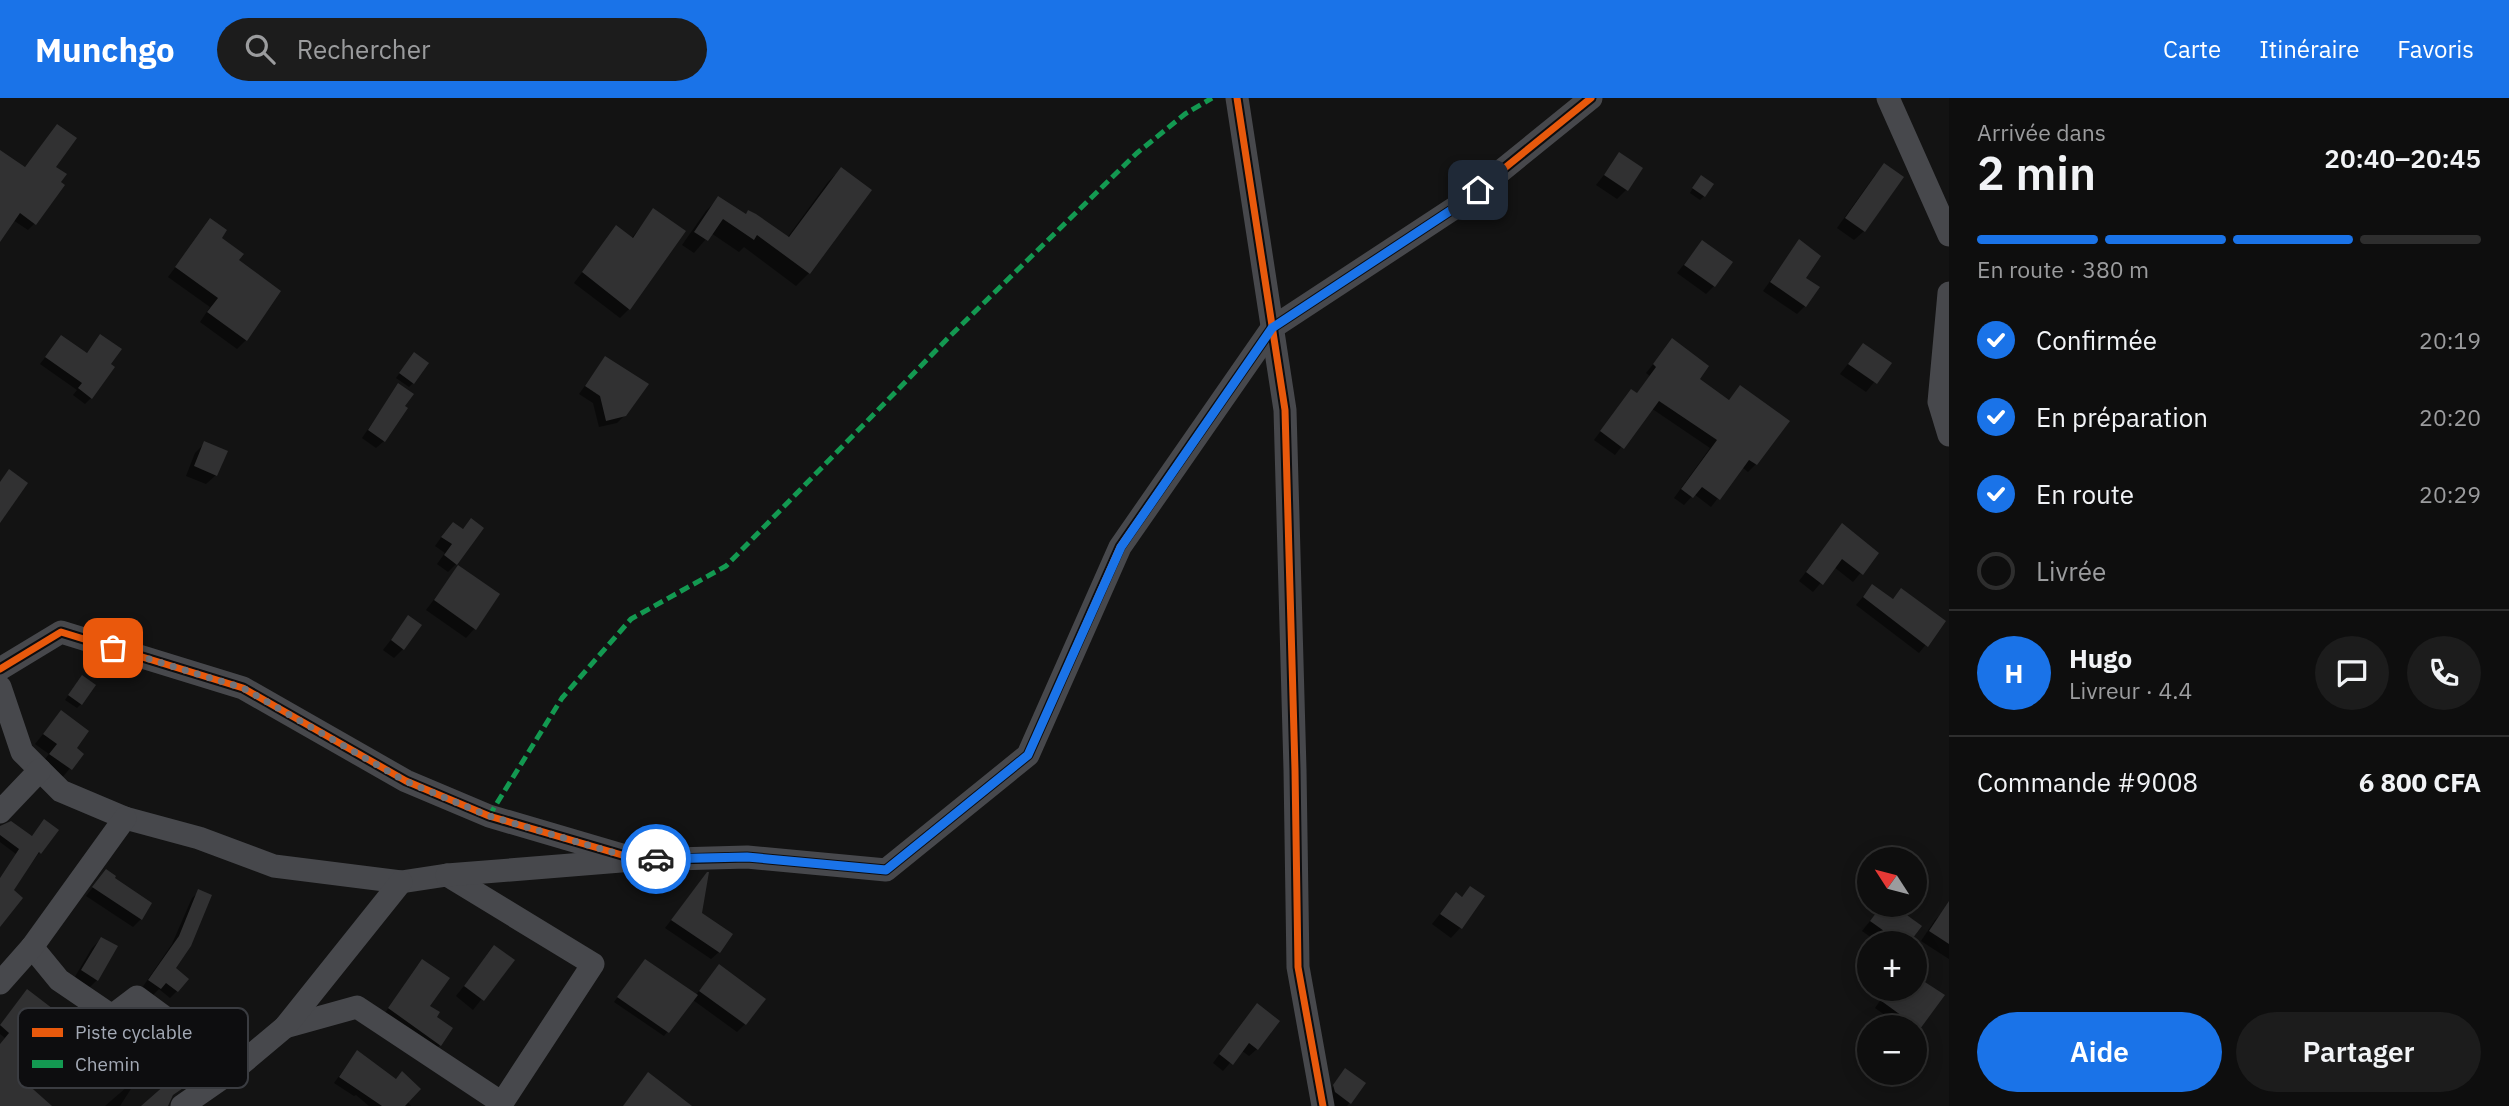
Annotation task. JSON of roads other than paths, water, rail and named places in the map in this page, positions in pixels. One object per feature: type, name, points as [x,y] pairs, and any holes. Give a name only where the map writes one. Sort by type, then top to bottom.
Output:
[{"type":"street","points":[[1237,98],[1285,411],[1298,967],[1323,1106]]},
{"type":"street","points":[[0,687],[22,752],[61,791],[125,818],[199,838],[274,866],[401,882],[447,875],[639,860],[747,857],[886,870],[1028,755],[1121,547],[1272,328],[1459,205],[1591,98]]},
{"type":"street","points":[[1888,98],[1949,235]]},
{"type":"street","points":[[1949,293],[1938,402],[1949,435]]},
{"type":"street","points":[[0,668],[61,632],[243,688],[405,781],[489,816],[639,860]]},
{"type":"street","points":[[0,812],[40,770]]},
{"type":"street","points":[[0,983],[32,947],[125,818]]},
{"type":"street","points":[[285,1027],[356,1007],[502,1103],[593,964],[447,875]]},
{"type":"street","points":[[248,1058],[285,1027],[401,882]]},
{"type":"street","points":[[32,947],[59,980],[100,1008]]},
{"type":"street","points":[[123,1008],[137,997],[152,1008]]},
{"type":"street","points":[[182,1106],[208,1088]]}]
